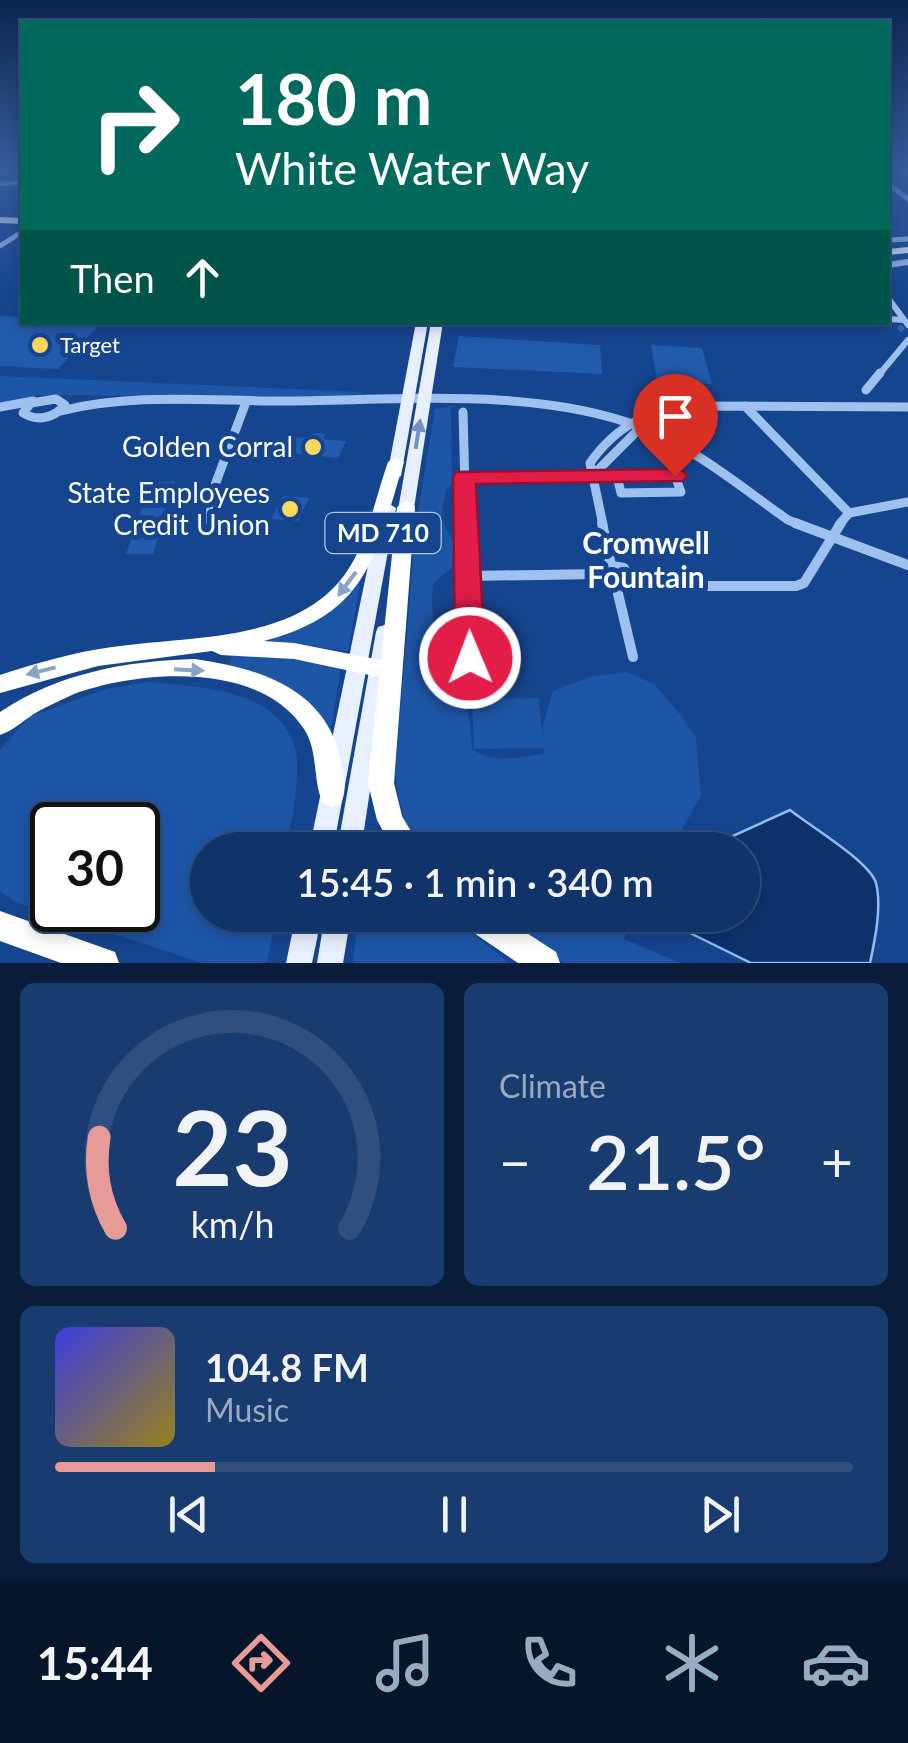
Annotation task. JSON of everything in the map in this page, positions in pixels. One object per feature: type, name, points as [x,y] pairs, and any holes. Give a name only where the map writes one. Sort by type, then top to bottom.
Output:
[{"type":"highway","points":[[0,684],[107,656],[287,627],[335,599],[359,566],[396,462]]},
{"type":"highway","points":[[397,832],[390,820],[381,782],[406,507]]},
{"type":"highway","points":[[186,645],[294,651],[369,665]]},
{"type":"highway","points":[[0,725],[46,694],[108,673],[165,669],[227,674],[268,686],[289,698],[311,719],[326,745],[332,795]]},
{"type":"highway","points":[[0,926],[104,963]]},
{"type":"highway","points":[[498,932],[545,963]]},
{"type":"main road","name":"MD 710","points":[[325,832],[406,507],[422,325]]},
{"type":"main road","name":"MD 710","points":[[351,832],[396,462],[435,325]]},
{"type":"main road","points":[[300,959],[305,932]]},
{"type":"main road","points":[[330,962],[335,932]]},
{"type":"street","points":[[0,246],[20,229]]},
{"type":"street","points":[[866,390],[898,352],[904,329],[890,302]]},
{"type":"street","points":[[61,400],[65,405],[61,411]]},
{"type":"street","points":[[0,408],[61,400],[550,404],[636,425],[683,446],[777,514],[908,565]]},
{"type":"street","points":[[23,413],[36,401]]},
{"type":"street","points":[[0,408],[42,418],[92,404],[155,401]]},
{"type":"street","points":[[210,521],[212,493],[246,402]]},
{"type":"street","points":[[744,406],[849,513]]},
{"type":"street","points":[[592,476],[636,425],[673,408],[908,407]]},
{"type":"street","points":[[463,412],[470,658]]},
{"type":"street","points":[[592,476],[611,565]]},
{"type":"street","points":[[464,477],[592,476],[616,476],[675,476],[681,492],[621,493],[616,476]]},
{"type":"street","points":[[599,574],[603,567],[611,565],[624,568],[629,574],[708,586],[796,586],[804,584],[829,537],[849,513],[908,502]]},
{"type":"street","points":[[468,576],[599,574]]},
{"type":"street","points":[[599,574],[616,585],[628,581],[629,574]]},
{"type":"street","points":[[616,585],[633,657]]},
{"type":"shaded area","points":[[0,376],[362,392],[360,397],[42,395],[0,403]]},
{"type":"shaded area","points":[[459,405],[451,408],[452,485],[446,490],[441,519],[454,542],[452,567],[433,584],[434,628],[442,673],[458,689],[469,716],[472,749],[498,758],[545,753],[544,748],[474,749],[472,699],[538,698],[544,743],[543,725],[553,691],[589,677],[627,672],[654,684],[696,738],[701,796],[680,832],[411,832],[395,776],[416,525],[435,409]]},
{"type":"shaded area","points":[[361,578],[348,651],[263,640],[318,618],[352,591]]},
{"type":"shaded area","points":[[235,651],[341,667],[330,735],[301,696],[275,681],[228,666]]},
{"type":"shaded area","points":[[147,682],[233,694],[254,702],[286,728],[297,758],[289,832],[190,832],[190,932],[273,932],[267,963],[202,963],[107,932],[160,932],[160,802],[30,802],[30,907],[0,892],[0,750],[29,717],[106,689]]},
{"type":"shaded area","points":[[790,810],[851,854],[871,874],[878,892],[878,912],[870,963],[751,963],[688,932],[760,932],[760,832],[741,832]]},
{"type":"shaded area","points":[[356,932],[471,932],[509,963],[353,963]]},
{"type":"shaded area","points":[[522,932],[627,932],[624,939],[680,963],[564,963]]},
{"type":"building","name":"Target","points":[[0,316],[20,317],[20,325],[99,325],[58,369],[0,366]]},
{"type":"building","points":[[459,336],[600,345],[602,374],[453,367]]},
{"type":"building","points":[[651,345],[702,348],[712,384],[657,381]]},
{"type":"building","name":"Golden Corral","points":[[313,433],[326,434],[323,439],[346,441],[338,458],[280,452],[289,437],[310,438]]},
{"type":"building","points":[[175,481],[153,554],[126,554],[151,483]]},
{"type":"building","name":"State Employees Credit Union","points":[[283,496],[309,498],[298,521],[271,519]]},
{"type":"tunnel","points":[[899,326],[904,332]]},
{"type":"place","name":"Target","points":[[40,345]]},
{"type":"place","name":"Golden Corral","points":[[313,447]]},
{"type":"place","name":"State Employees Credit Union","points":[[290,509]]},
{"type":"district","name":"Cromwell Fountain","points":[[646,561]]},
{"type":"route","points":[[470,658],[464,477],[675,476]]}]
